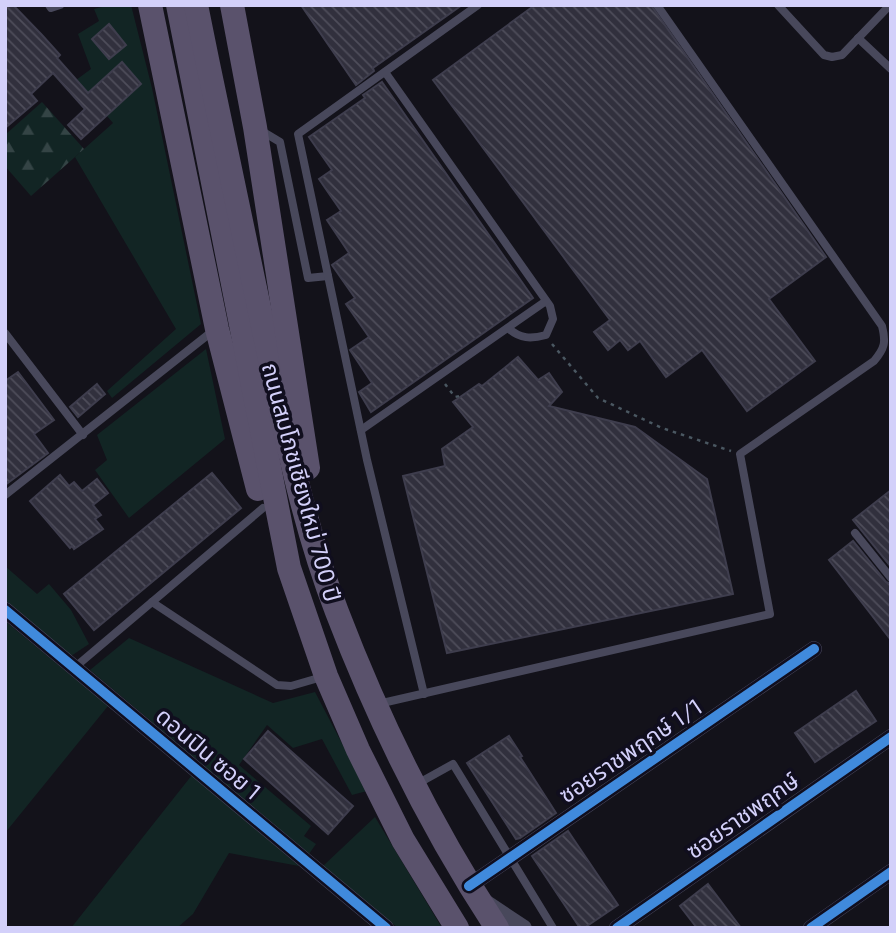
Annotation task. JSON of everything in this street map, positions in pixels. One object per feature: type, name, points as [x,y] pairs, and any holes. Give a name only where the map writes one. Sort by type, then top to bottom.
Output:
[{"type":"main road","points":[[150,5],[217,329],[264,508],[289,568]]},
{"type":"main road","name":"ถนนสมโภชเชียงใหม่ 700 ปี","points":[[178,5],[289,568],[326,676],[358,750],[403,840],[457,928]]},
{"type":"main road","name":"ถนนสมโภชเชียงใหม่ 700 ปี","points":[[195,5],[283,422],[315,545],[336,611],[375,705],[414,786],[497,928]]},
{"type":"main road","points":[[232,5],[303,429],[315,545]]},
{"type":"street","name":"ดอนปิน ซอย 1","points":[[5,610],[386,928]]},
{"type":"street","name":"ซอยราชพฤกษ์ 1/1","points":[[473,891],[511,857],[814,649]]},
{"type":"street","name":"ซอยราชพฤกษ์","points":[[617,928],[891,737]]},
{"type":"street","points":[[811,928],[891,872]]},
{"type":"street","points":[[473,891],[524,928]]},
{"type":"lane","points":[[49,5],[51,8],[60,5]]},
{"type":"lane","points":[[424,694],[361,430],[298,134],[478,5]]},
{"type":"lane","points":[[375,705],[770,614],[740,454],[874,361],[884,349],[882,326],[657,5]]},
{"type":"lane","points":[[778,5],[824,55],[832,57],[842,55],[890,5]]},
{"type":"lane","points":[[858,37],[891,69]]},
{"type":"lane","points":[[385,72],[550,306],[553,319],[546,335],[530,339],[508,328]]},
{"type":"lane","points":[[254,127],[280,142],[307,278],[328,276]]},
{"type":"lane","points":[[361,430],[546,301]]},
{"type":"lane","points":[[5,495],[217,329]]},
{"type":"lane","points":[[5,333],[83,435]]},
{"type":"lane","points":[[74,668],[264,508]]},
{"type":"lane","points":[[855,533],[891,578]]},
{"type":"lane","points":[[152,602],[277,685],[291,687],[326,676]]},
{"type":"lane","points":[[414,786],[453,764],[553,928]]},
{"type":"path","points":[[546,335],[598,398],[662,428],[740,454]]},
{"type":"path","points":[[447,387],[455,397],[464,395]]},
{"type":"green space","points":[[109,5],[131,5],[152,88],[201,324],[112,398],[107,391],[176,329],[75,157],[113,123],[76,80],[91,69],[78,34],[99,21],[94,9]]},
{"type":"green space","points":[[42,102],[84,149],[31,196],[5,166],[5,135]]},
{"type":"green space","points":[[206,349],[225,439],[129,518],[95,470],[107,460],[97,435]]},
{"type":"green space","points":[[5,566],[37,594],[49,584],[71,610],[89,644],[71,656],[5,600]]},
{"type":"green space","points":[[5,621],[108,706],[5,833]]},
{"type":"green space","points":[[129,638],[273,703],[315,692],[367,791],[352,795],[322,739],[293,748],[267,725],[239,765],[311,826],[304,836],[316,844],[309,854],[90,670]]},
{"type":"green space","points":[[192,775],[299,866],[229,853],[193,914],[177,928],[71,928]]},
{"type":"green space","points":[[375,817],[442,928],[398,928],[323,866]]},
{"type":"building","points":[[5,5],[13,5],[42,35],[60,55],[57,58],[88,93],[122,62],[141,84],[81,139],[68,125],[85,109],[53,73],[31,94],[37,101],[5,128]]},
{"type":"building","points":[[301,5],[462,5],[373,68],[374,71],[356,85]]},
{"type":"building","points":[[535,5],[651,5],[826,257],[769,299],[815,361],[747,411],[702,350],[666,377],[640,341],[628,350],[620,340],[608,350],[594,332],[610,320],[433,80]]},
{"type":"building","points":[[109,24],[126,45],[109,59],[92,39]]},
{"type":"building","points":[[382,82],[533,298],[371,412],[359,392],[372,383],[350,350],[369,337],[346,304],[355,298],[332,265],[349,253],[327,220],[341,211],[319,179],[332,170],[309,137],[365,98],[363,95]]},
{"type":"building","points":[[518,357],[538,380],[549,373],[562,392],[549,406],[635,427],[707,479],[733,594],[447,653],[403,476],[445,466],[442,449],[473,427],[453,402],[479,384],[482,386]]},
{"type":"building","points":[[18,372],[54,420],[34,434],[48,453],[5,485],[5,381]]},
{"type":"building","points":[[97,384],[105,394],[78,417],[70,407]]},
{"type":"building","points":[[212,473],[241,508],[94,630],[64,594]]},
{"type":"building","points":[[60,475],[69,486],[74,482],[82,491],[97,479],[108,493],[93,505],[101,515],[95,519],[103,529],[74,549],[72,546],[70,548],[30,501]]},
{"type":"building","points":[[891,490],[891,567],[853,520]]},
{"type":"building","points":[[853,541],[886,582],[891,584],[891,640],[829,560]]},
{"type":"building","points":[[856,691],[876,721],[815,762],[795,733]]},
{"type":"building","points":[[268,731],[353,806],[328,834],[244,759]]},
{"type":"building","points":[[509,736],[556,813],[516,839],[467,763]]},
{"type":"building","points":[[568,831],[618,905],[584,928],[580,928],[532,856]]},
{"type":"building","points":[[708,884],[741,928],[697,928],[680,906]]},
{"type":"cycle path","points":[[5,610],[386,928]]},
{"type":"cycle path","points":[[469,886],[814,649]]},
{"type":"cycle path","points":[[617,928],[891,737]]},
{"type":"cycle path","points":[[811,928],[891,872]]}]
